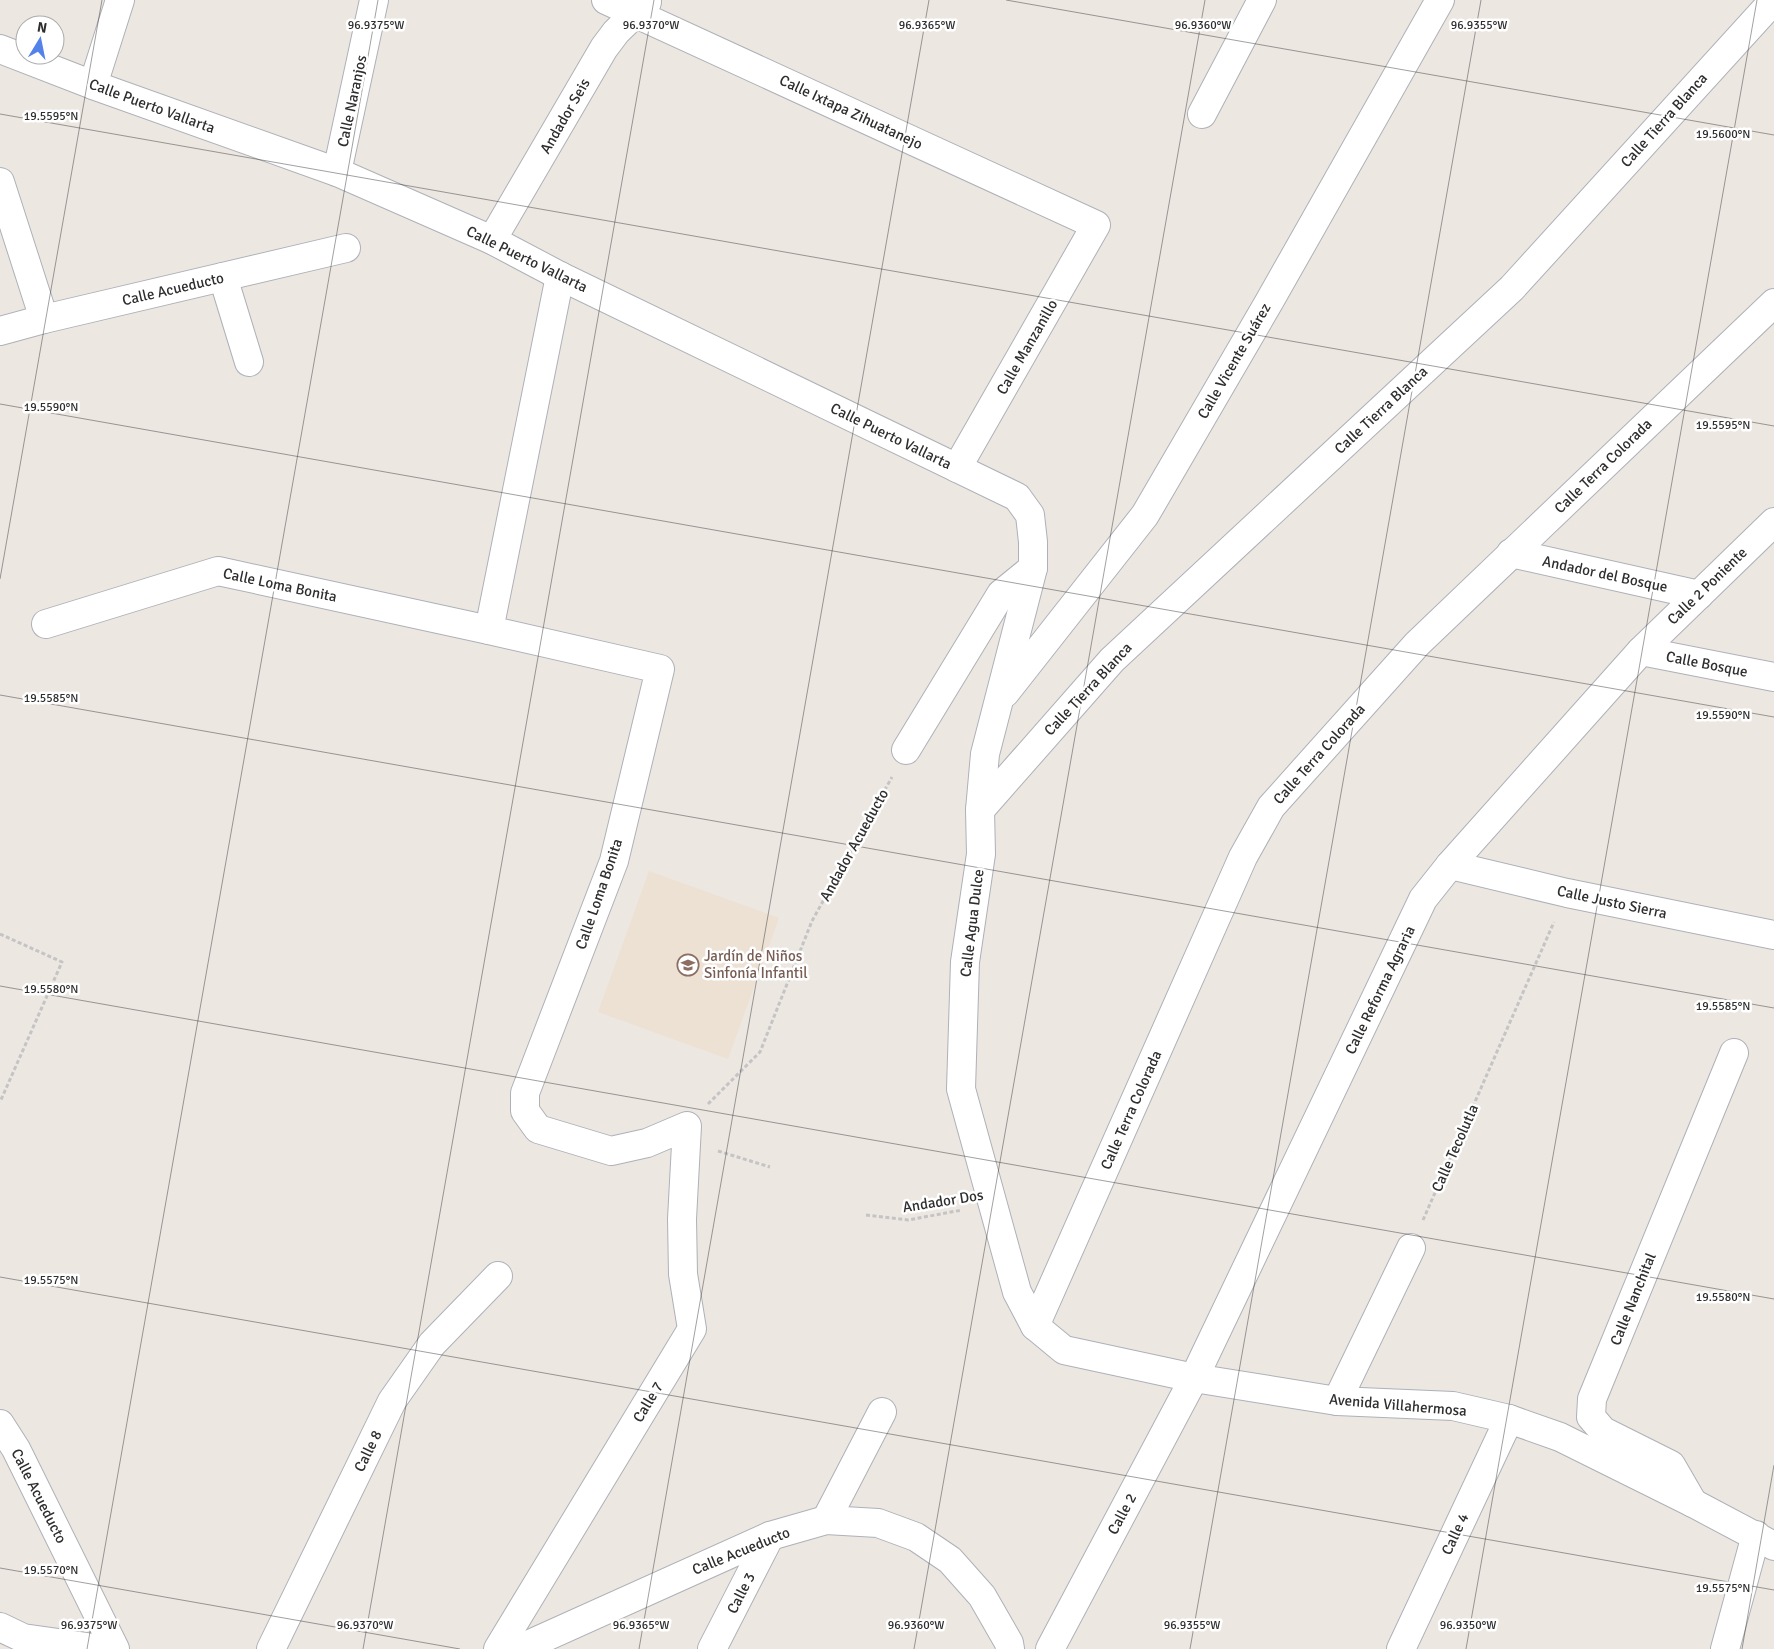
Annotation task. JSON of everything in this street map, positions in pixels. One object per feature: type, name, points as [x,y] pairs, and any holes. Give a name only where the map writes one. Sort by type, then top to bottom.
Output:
[{"type":"street","points":[[93,85],[120,0]]},
{"type":"street","name":"Calle Naranjos","points":[[337,172],[374,0]]},
{"type":"street","name":"Calle Ixtapa Zihuatanejo","points":[[606,0],[643,7],[1096,225]]},
{"type":"street","points":[[1202,114],[1262,0]]},
{"type":"street","name":"Calle Vicente Suárez","points":[[998,702],[1145,515],[1269,302],[1440,0]]},
{"type":"street","name":"Calle Tierra Blanca","points":[[980,810],[1112,660],[1512,288],[1774,0]]},
{"type":"street","name":"Andador Seis","points":[[492,240],[604,48],[616,32],[643,7]]},
{"type":"street","name":"Calle Puerto Vallarta","points":[[0,49],[93,85],[337,172],[492,240],[560,276],[1016,497],[1030,515]]},
{"type":"street","points":[[0,182],[44,319]]},
{"type":"street","name":"Calle Manzanillo","points":[[957,468],[1096,225]]},
{"type":"street","name":"Calle Acueducto","points":[[0,331],[346,248]]},
{"type":"street","points":[[489,630],[560,276]]},
{"type":"street","points":[[222,277],[249,362]]},
{"type":"street","name":"Calle Terra Colorada","points":[[1035,1326],[1242,857],[1271,807],[1417,644],[1774,303]]},
{"type":"street","name":"Calle Agua Dulce","points":[[1030,515],[1034,542],[1033,568],[985,754],[980,810],[981,854],[965,962],[961,1089],[1017,1292],[1035,1326]]},
{"type":"street","name":"Calle 2 Poniente","points":[[1641,651],[1774,522]]},
{"type":"street","name":"Andador del Bosque","points":[[1511,553],[1699,595]]},
{"type":"street","points":[[906,750],[1001,594],[1033,568]]},
{"type":"street","name":"Calle Loma Bonita","points":[[46,624],[218,571],[660,669],[614,861],[525,1093],[525,1111],[538,1129],[610,1151],[647,1143],[687,1126]]},
{"type":"street","name":"Calle Bosque","points":[[1641,651],[1774,677]]},
{"type":"street","name":"Calle Reforma Agraria","points":[[1194,1378],[1423,898],[1641,651]]},
{"type":"street","name":"Calle Justo Sierra","points":[[1450,866],[1774,935]]},
{"type":"street","name":"Calle Nanchital","points":[[1693,1503],[1672,1465],[1603,1431],[1591,1417],[1592,1399],[1734,1053]]},
{"type":"street","name":"Calle 7","points":[[498,1649],[692,1329],[683,1274],[682,1219],[687,1126]]},
{"type":"street","points":[[1337,1401],[1411,1248]]},
{"type":"street","name":"Calle 8","points":[[271,1649],[392,1401],[432,1344],[498,1276]]},
{"type":"street","name":"Avenida Villahermosa","points":[[1035,1326],[1064,1350],[1194,1378],[1337,1401],[1453,1406],[1508,1419],[1560,1437],[1765,1541]]},
{"type":"street","name":"Calle 2","points":[[1050,1649],[1194,1378]]},
{"type":"street","points":[[826,1520],[882,1412]]},
{"type":"street","name":"Calle 4","points":[[1401,1649],[1508,1419]]},
{"type":"street","name":"Calle Acueducto","points":[[0,1424],[16,1449],[115,1649]]},
{"type":"street","name":"Calle Acueducto","points":[[518,1649],[770,1536],[826,1520],[878,1522],[916,1537],[950,1560],[982,1596],[1010,1649]]},
{"type":"street","name":"Calle 3","points":[[712,1649],[770,1536]]},
{"type":"street","points":[[1725,1649],[1765,1541]]},
{"type":"street","points":[[0,1627],[24,1638],[101,1649]]},
{"type":"path","name":"Andador Acueducto","points":[[687,1126],[760,1052],[812,920],[906,750]]},
{"type":"path","name":"Calle Tecolutla","points":[[1411,1248],[1567,892]]},
{"type":"path","points":[[0,934],[62,962],[0,1102]]},
{"type":"path","points":[[687,1126],[720,1153],[770,1167]]},
{"type":"path","name":"Andador Dos","points":[[866,1215],[908,1220],[993,1204]]},
{"type":"shaded area","name":"Jardín de Niños Sinfonía Infantil","points":[[649,871],[779,918],[728,1059],[598,1012]]},
{"type":"place","name":"Jardín de Niños Sinfonía Infantil","points":[[688,965]]}]
